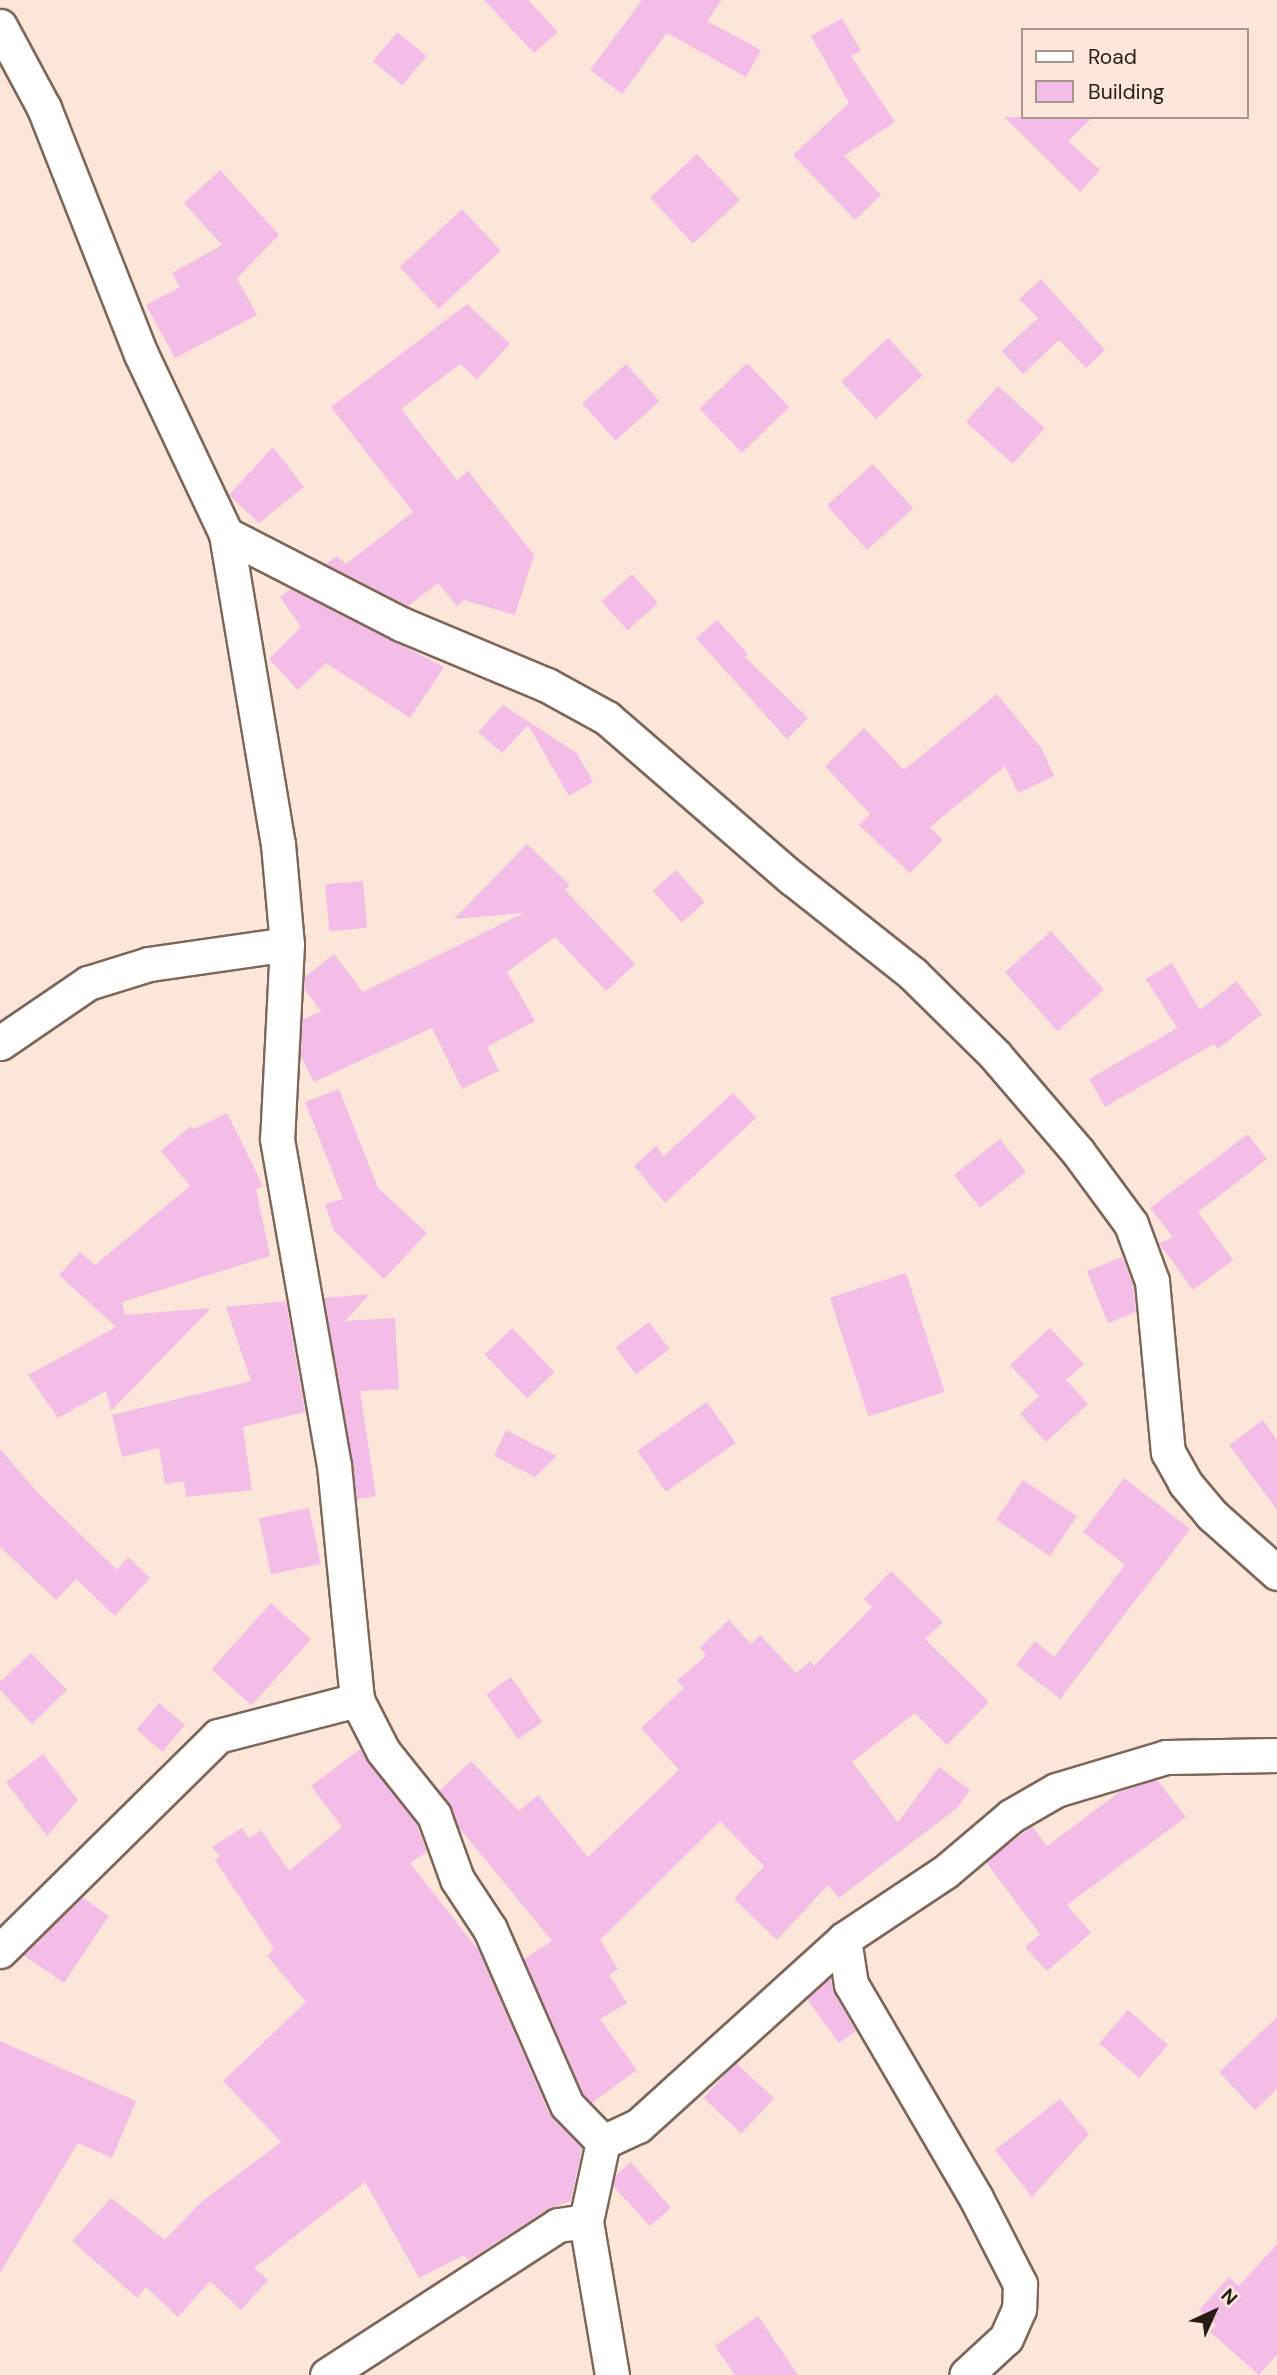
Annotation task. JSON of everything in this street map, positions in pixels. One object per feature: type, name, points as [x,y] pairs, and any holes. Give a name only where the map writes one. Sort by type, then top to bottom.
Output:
[{"type":"street","points":[[0,26],[44,108],[141,354],[226,534],[278,844],[287,944],[277,1139],[334,1465],[357,1700],[383,1751],[434,1815],[457,1879],[490,1929],[567,2105],[603,2142]]},
{"type":"street","points":[[226,534],[401,624],[547,684],[607,718],[792,878],[913,974],[995,1055],[1078,1152],[1131,1224],[1152,1281],[1168,1452],[1185,1483],[1212,1515],[1277,1573]]},
{"type":"street","points":[[0,1043],[88,984],[149,964],[287,944]]},
{"type":"street","points":[[0,1951],[218,1736],[357,1700]]},
{"type":"street","points":[[603,2142],[638,2126],[844,1939],[945,1872],[1011,1816],[1056,1790],[1166,1757],[1277,1755]]},
{"type":"street","points":[[844,1939],[851,1984],[976,2198],[1020,2284],[1019,2309],[1006,2338],[966,2375]]},
{"type":"street","points":[[603,2142],[586,2221],[612,2375]]},
{"type":"street","points":[[327,2375],[558,2225],[586,2221]]},
{"type":"building","points":[[484,0],[528,0],[558,32],[534,53]]},
{"type":"building","points":[[642,0],[722,0],[707,21],[761,50],[746,77],[667,33],[622,94],[590,70]]},
{"type":"building","points":[[842,18],[861,51],[851,56],[895,122],[844,156],[881,195],[855,220],[793,155],[849,103],[811,36]]},
{"type":"building","points":[[397,32],[427,56],[403,85],[373,62]]},
{"type":"building","points":[[1004,117],[1091,119],[1068,141],[1100,170],[1080,192]]},
{"type":"building","points":[[697,154],[740,200],[693,244],[650,198]]},
{"type":"building","points":[[220,170],[279,235],[237,278],[257,315],[175,358],[146,305],[180,287],[172,273],[222,245],[184,203]]},
{"type":"building","points":[[462,209],[501,251],[439,309],[400,267]]},
{"type":"building","points":[[1041,279],[1105,350],[1086,368],[1059,340],[1023,374],[1002,351],[1038,318],[1019,299]]},
{"type":"building","points":[[467,304],[510,344],[477,379],[460,364],[401,409],[457,480],[468,471],[534,555],[515,615],[464,600],[457,606],[438,583],[408,606],[326,564],[337,556],[346,564],[413,512],[331,407]]},
{"type":"building","points":[[888,338],[923,375],[876,419],[841,382]]},
{"type":"building","points":[[747,363],[789,407],[742,453],[700,409]]},
{"type":"building","points":[[626,364],[659,401],[616,441],[582,403]]},
{"type":"building","points":[[998,386],[1045,428],[1013,464],[966,422]]},
{"type":"building","points":[[273,447],[304,487],[259,523],[229,495]]},
{"type":"building","points":[[873,464],[913,509],[867,550],[827,505]]},
{"type":"building","points":[[632,574],[658,603],[628,630],[602,601]]},
{"type":"building","points":[[291,589],[444,667],[410,718],[326,663],[298,690],[269,659],[301,627],[280,597]]},
{"type":"building","points":[[717,620],[748,654],[745,657],[808,718],[787,739],[696,638]]},
{"type":"building","points":[[997,694],[1042,749],[1054,776],[1018,793],[1005,766],[930,827],[943,840],[910,873],[859,825],[870,814],[825,766],[864,728],[904,770]]},
{"type":"building","points":[[503,705],[577,753],[593,782],[569,796],[528,725],[502,753],[478,732]]},
{"type":"building","points":[[527,844],[570,885],[565,890],[635,964],[606,991],[555,937],[507,972],[535,1021],[487,1047],[499,1071],[462,1089],[432,1028],[314,1082],[301,1056],[302,1020],[321,1011],[304,989],[305,977],[334,954],[363,992],[524,913],[454,919]]},
{"type":"building","points":[[676,870],[705,902],[682,923],[653,891]]},
{"type":"building","points":[[363,881],[367,928],[329,931],[325,884]]},
{"type":"building","points":[[1051,931],[1104,990],[1058,1031],[1005,972]]},
{"type":"building","points":[[1172,963],[1200,1010],[1236,981],[1262,1014],[1218,1049],[1214,1044],[1105,1107],[1089,1079],[1177,1028],[1146,979]]},
{"type":"building","points":[[339,1089],[378,1188],[427,1233],[384,1279],[334,1231],[325,1204],[343,1199],[305,1102]]},
{"type":"building","points":[[733,1093],[756,1118],[665,1203],[634,1166],[656,1146],[664,1156]]},
{"type":"building","points":[[227,1113],[263,1186],[256,1189],[270,1256],[122,1302],[125,1315],[211,1308],[111,1411],[106,1391],[58,1418],[28,1375],[116,1327],[59,1275],[80,1252],[95,1265],[190,1186],[161,1151],[191,1126],[194,1129]]},
{"type":"building","points":[[1248,1134],[1267,1159],[1198,1212],[1233,1260],[1193,1290],[1159,1243],[1173,1237],[1150,1208]]},
{"type":"building","points":[[1000,1139],[1026,1172],[980,1208],[954,1175]]},
{"type":"building","points":[[1122,1257],[1133,1285],[1136,1312],[1108,1323],[1087,1271]]},
{"type":"building","points":[[906,1273],[945,1392],[869,1417],[830,1298]]},
{"type":"building","points":[[370,1294],[345,1321],[395,1318],[399,1389],[360,1391],[376,1496],[357,1499],[324,1298]]},
{"type":"building","points":[[286,1301],[305,1412],[243,1427],[252,1490],[186,1497],[184,1481],[165,1484],[159,1448],[122,1457],[112,1415],[251,1381],[226,1307]]},
{"type":"building","points":[[649,1322],[669,1349],[636,1374],[615,1347]]},
{"type":"building","points":[[512,1328],[554,1372],[527,1398],[485,1354]]},
{"type":"building","points":[[1050,1328],[1084,1364],[1066,1380],[1088,1404],[1046,1442],[1020,1414],[1039,1396],[1010,1365]]},
{"type":"building","points":[[707,1402],[736,1443],[666,1492],[637,1451]]},
{"type":"building","points":[[1263,1420],[1277,1440],[1277,1510],[1229,1445]]},
{"type":"building","points":[[506,1430],[557,1456],[535,1477],[494,1456]]},
{"type":"building","points":[[0,1449],[38,1493],[117,1570],[128,1557],[150,1578],[115,1616],[76,1579],[56,1600],[0,1547]]},
{"type":"building","points":[[1124,1478],[1190,1529],[1060,1699],[1016,1665],[1035,1641],[1054,1657],[1125,1565],[1083,1532]]},
{"type":"building","points":[[1023,1480],[1077,1516],[1050,1556],[996,1520]]},
{"type":"building","points":[[309,1508],[321,1564],[271,1574],[259,1519]]},
{"type":"building","points":[[891,1571],[943,1622],[925,1639],[989,1702],[947,1745],[915,1713],[852,1762],[898,1822],[939,1767],[970,1790],[957,1808],[839,1898],[828,1885],[777,1940],[734,1899],[764,1866],[720,1821],[600,1940],[618,1969],[609,1975],[627,2003],[600,2019],[637,2070],[592,2103],[583,2094],[524,1959],[552,1941],[460,1829],[439,1791],[471,1761],[519,1811],[538,1795],[588,1857],[679,1770],[641,1728],[684,1688],[677,1680],[706,1656],[700,1647],[729,1620],[751,1644],[760,1635],[796,1673],[811,1661],[814,1666],[872,1607],[864,1599]]},
{"type":"building","points":[[271,1603],[311,1639],[252,1705],[211,1669]]},
{"type":"building","points":[[31,1653],[67,1690],[32,1724],[0,1690],[0,1682]]},
{"type":"building","points":[[511,1677],[543,1722],[518,1739],[486,1694]]},
{"type":"building","points":[[159,1703],[185,1725],[163,1752],[137,1730]]},
{"type":"building","points":[[360,1749],[417,1825],[427,1852],[410,1863],[479,1951],[549,2113],[582,2148],[571,2201],[548,2209],[469,2260],[464,2255],[419,2278],[365,2182],[254,2268],[268,2280],[241,2310],[210,2281],[178,2317],[146,2287],[137,2298],[72,2241],[111,2198],[165,2240],[201,2202],[281,2142],[223,2081],[306,2002],[267,1956],[274,1949],[215,1860],[220,1856],[212,1847],[242,1828],[249,1839],[261,1830],[289,1871],[342,1827],[311,1786]]},
{"type":"building","points":[[43,1754],[78,1800],[47,1836],[6,1782]]},
{"type":"building","points":[[1157,1780],[1186,1817],[1067,1905],[1091,1933],[1047,1971],[1025,1947],[1040,1934],[986,1862],[1032,1826],[1047,1846],[1121,1791]]},
{"type":"building","points":[[82,1897],[109,1916],[64,1983],[23,1955]]},
{"type":"building","points":[[830,1977],[834,1993],[856,2031],[839,2043],[807,1999]]},
{"type":"building","points":[[1128,2010],[1168,2045],[1139,2078],[1099,2043]]},
{"type":"building","points":[[1277,2017],[1277,2089],[1255,2110],[1219,2072]]},
{"type":"building","points":[[0,2041],[136,2101],[112,2158],[78,2143],[0,2273]]},
{"type":"building","points":[[736,2063],[774,2098],[741,2134],[703,2098]]},
{"type":"building","points":[[1060,2099],[1089,2134],[1032,2197],[995,2150]]},
{"type":"building","points":[[631,2162],[671,2208],[650,2226],[613,2186],[615,2176]]},
{"type":"building","points":[[1277,2244],[1277,2355],[1259,2375],[1210,2332],[1216,2325],[1199,2310],[1229,2277],[1239,2286]]},
{"type":"building","points":[[758,2316],[798,2375],[735,2375],[715,2346]]}]
